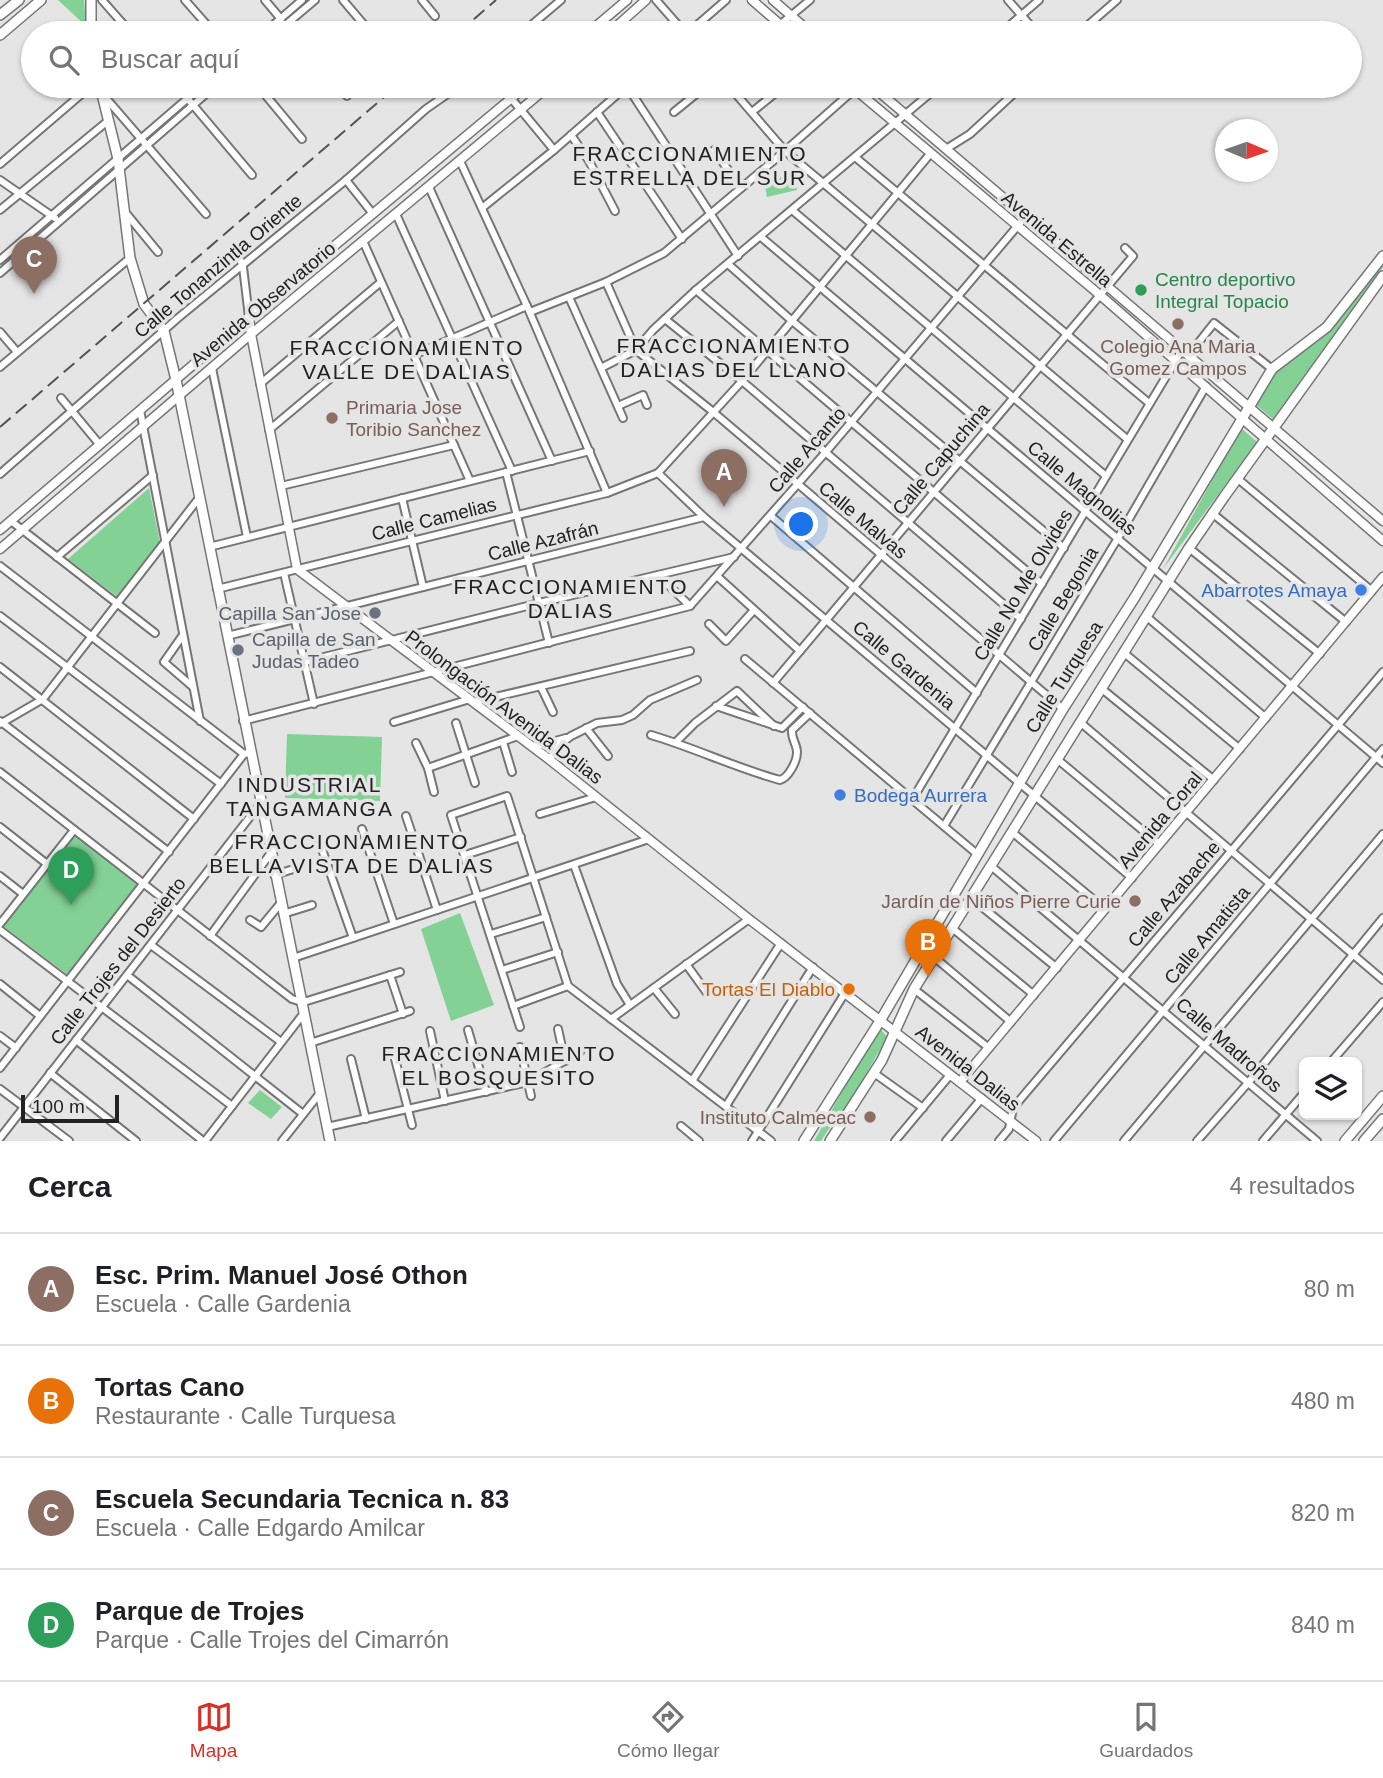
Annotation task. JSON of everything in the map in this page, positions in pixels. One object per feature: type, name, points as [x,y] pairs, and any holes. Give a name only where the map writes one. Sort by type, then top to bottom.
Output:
[{"type":"main road","points":[[0,15],[17,0]]},
{"type":"main road","points":[[0,35],[41,0]]},
{"type":"main road","points":[[91,21],[92,0]]},
{"type":"main road","points":[[104,98],[118,159],[130,258],[144,304],[164,331],[176,380],[247,753],[330,1141]]},
{"type":"main road","name":"Calle Turquesa","points":[[804,1141],[880,1021],[1063,709],[1272,369],[1327,327],[1383,256]]},
{"type":"main road","name":"Calle Turquesa","points":[[830,1141],[874,1073],[914,989],[1189,548],[1383,276]]},
{"type":"main road","points":[[1345,1141],[1383,1096]]},
{"type":"main road","points":[[1364,1141],[1383,1119]]},
{"type":"street","points":[[102,0],[120,21]]},
{"type":"street","points":[[185,0],[203,21]]},
{"type":"street","points":[[265,0],[282,21]]},
{"type":"street","points":[[284,21],[302,0]]},
{"type":"street","points":[[284,21],[315,0]]},
{"type":"street","points":[[343,0],[361,21]]},
{"type":"street","points":[[422,0],[435,16]]},
{"type":"street","points":[[536,21],[561,0]]},
{"type":"street","points":[[602,21],[627,0]]},
{"type":"street","points":[[622,21],[646,0]]},
{"type":"street","points":[[656,0],[675,21]]},
{"type":"street","points":[[701,21],[726,0]]},
{"type":"street","points":[[752,0],[776,21]]},
{"type":"street","points":[[773,0],[797,21]]},
{"type":"street","points":[[785,21],[810,0]]},
{"type":"street","points":[[1008,0],[1027,21]]},
{"type":"street","points":[[1015,21],[1039,0]]},
{"type":"street","points":[[1093,21],[1117,0]]},
{"type":"street","points":[[0,164],[76,98]]},
{"type":"street","points":[[105,98],[206,214]]},
{"type":"street","points":[[0,260],[187,98],[252,175]]},
{"type":"street","points":[[0,273],[201,98]]},
{"type":"street","points":[[268,98],[302,139]]},
{"type":"street","name":"Calle Tonanzintla Oriente","points":[[0,474],[164,331],[442,98]]},
{"type":"street","name":"Avenida Observatorio","points":[[0,549],[251,334],[535,98]]},
{"type":"street","points":[[482,208],[613,98]]},
{"type":"street","points":[[635,98],[738,256]]},
{"type":"street","points":[[674,112],[691,98]]},
{"type":"street","points":[[740,98],[785,151],[1127,439]]},
{"type":"street","points":[[752,112],[769,98]]},
{"type":"street","points":[[414,355],[490,323],[606,282],[664,253],[785,151],[841,98]]},
{"type":"street","name":"Avenida Estrella","points":[[866,98],[1267,438],[1383,541]]},
{"type":"street","name":"Avenida Estrella","points":[[886,98],[1383,521]]},
{"type":"street","points":[[601,368],[636,350],[696,290],[924,98]]},
{"type":"street","points":[[946,149],[970,134],[1009,98]]},
{"type":"street","points":[[511,99],[554,150]]},
{"type":"street","name":"Avenida Observatorio","points":[[0,530],[249,317],[511,99]]},
{"type":"street","points":[[597,112],[682,239]]},
{"type":"street","points":[[0,211],[109,120]]},
{"type":"street","points":[[571,135],[589,161],[615,211]]},
{"type":"street","points":[[462,140],[472,151]]},
{"type":"street","points":[[714,150],[741,188]]},
{"type":"street","points":[[657,473],[766,351],[930,153]]},
{"type":"street","points":[[855,157],[1149,403]]},
{"type":"street","points":[[460,161],[528,309],[607,493]]},
{"type":"street","points":[[0,180],[53,215],[59,222]]},
{"type":"street","points":[[346,180],[373,214]]},
{"type":"street","points":[[429,187],[552,461]]},
{"type":"street","points":[[402,190],[411,201]]},
{"type":"street","points":[[792,210],[1106,476]]},
{"type":"street","points":[[123,211],[158,252]]},
{"type":"street","points":[[396,214],[509,472],[549,643]]},
{"type":"street","name":"Calle Acanto","points":[[690,606],[852,423],[1026,216]]},
{"type":"street","name":"Calle Magnolias","points":[[761,237],[1383,763]]},
{"type":"street","points":[[363,241],[470,481]]},
{"type":"street","name":"Calle Capuchina","points":[[774,683],[1133,256],[1125,248]]},
{"type":"street","points":[[237,251],[243,267],[251,334],[297,569]]},
{"type":"street","points":[[0,368],[130,258]]},
{"type":"street","points":[[728,264],[791,320],[1064,548]]},
{"type":"street","points":[[260,384],[381,282]]},
{"type":"street","name":"Calle Malvas","points":[[606,282],[636,350],[712,411],[797,486],[1063,709]]},
{"type":"street","points":[[696,290],[1042,584]]},
{"type":"street","points":[[569,297],[623,418]]},
{"type":"street","points":[[665,319],[741,380],[1021,619]]},
{"type":"street","points":[[270,430],[399,321]]},
{"type":"street","name":"Calle No Me Olvides","points":[[912,800],[1175,360],[1214,323],[1272,369]]},
{"type":"street","points":[[0,332],[17,352]]},
{"type":"street","points":[[212,368],[247,537]]},
{"type":"street","name":"Calle Begonia","points":[[944,826],[1118,538],[1206,386]]},
{"type":"street","points":[[618,406],[643,395],[647,405]]},
{"type":"street","points":[[61,398],[100,445]]},
{"type":"street","points":[[140,410],[200,722]]},
{"type":"street","points":[[281,485],[454,445]]},
{"type":"street","points":[[208,547],[590,451]]},
{"type":"street","name":"Calle Camelias","points":[[217,589],[607,493],[657,473]]},
{"type":"street","name":"Calle Gardenia","points":[[657,473],[704,517],[1132,878]]},
{"type":"street","points":[[57,557],[153,475]]},
{"type":"street","points":[[1238,479],[1372,591]]},
{"type":"street","points":[[1345,506],[1353,496]]},
{"type":"street","points":[[169,852],[0,722],[43,699],[199,498]]},
{"type":"street","points":[[402,498],[423,587]]},
{"type":"street","points":[[1212,513],[1346,622]]},
{"type":"street","points":[[771,516],[977,692]]},
{"type":"street","name":"Calle Azafrán","points":[[226,636],[704,517]]},
{"type":"street","points":[[11,521],[155,633]]},
{"type":"street","points":[[1189,548],[1320,654]]},
{"type":"street","points":[[304,662],[736,556]]},
{"type":"street","points":[[0,566],[200,722],[247,753],[0,1068]]},
{"type":"street","name":"Prolongación Avenida Dalias","points":[[297,569],[550,760],[880,1021]]},
{"type":"street","points":[[284,572],[314,704]]},
{"type":"street","points":[[658,575],[690,606]]},
{"type":"street","points":[[718,577],[800,651]]},
{"type":"street","name":"Avenida Coral","points":[[960,1083],[1383,577]]},
{"type":"street","points":[[243,721],[690,606]]},
{"type":"street","points":[[709,624],[726,642],[754,610]]},
{"type":"street","points":[[0,617],[221,784]]},
{"type":"street","points":[[1146,617],[1266,718]]},
{"type":"street","points":[[183,635],[164,662],[193,687]]},
{"type":"street","points":[[394,722],[472,701],[690,651]]},
{"type":"street","points":[[1123,652],[1240,749]]},
{"type":"street","points":[[745,659],[977,854]]},
{"type":"street","points":[[0,667],[194,819]]},
{"type":"street","name":"Calle Azabache","points":[[999,1141],[1009,1129],[1013,1108],[1383,672]]},
{"type":"street","points":[[550,760],[556,747],[571,736],[603,721],[622,720],[633,715],[650,700],[697,680]]},
{"type":"street","points":[[541,687],[553,712]]},
{"type":"street","points":[[1101,689],[1214,780]]},
{"type":"street","points":[[676,742],[695,723],[737,691],[774,726]]},
{"type":"street","points":[[716,706],[774,726],[785,726],[803,707]]},
{"type":"street","points":[[651,735],[676,742],[745,771],[784,780],[797,752],[791,734],[810,713]]},
{"type":"street","points":[[456,723],[475,783]]},
{"type":"street","points":[[1081,723],[1383,980]]},
{"type":"street","points":[[586,728],[607,756]]},
{"type":"street","points":[[428,768],[518,736]]},
{"type":"street","points":[[533,747],[571,736]]},
{"type":"street","points":[[503,742],[512,772]]},
{"type":"street","points":[[416,743],[428,768],[434,792]]},
{"type":"street","name":"Calle Amatista","points":[[1054,1141],[1383,749]]},
{"type":"street","points":[[1057,759],[1159,844]]},
{"type":"street","points":[[0,772],[292,999],[302,1002],[400,972]]},
{"type":"street","points":[[520,1027],[451,816],[507,796],[569,986],[771,1141]]},
{"type":"street","points":[[540,814],[596,797]]},
{"type":"street","name":"Calle Trojes del Desierto","points":[[0,1138],[260,804]]},
{"type":"street","points":[[406,817],[438,910]]},
{"type":"street","points":[[0,827],[47,864]]},
{"type":"street","points":[[362,829],[394,924]]},
{"type":"street","points":[[0,924],[74,830]]},
{"type":"street","points":[[1013,832],[1105,909]]},
{"type":"street","points":[[1124,1141],[1383,834]]},
{"type":"street","points":[[465,855],[521,837]]},
{"type":"street","points":[[318,838],[353,938]]},
{"type":"street","points":[[293,958],[649,839]]},
{"type":"street","points":[[210,936],[270,854]]},
{"type":"street","points":[[574,864],[617,984],[630,1005]]},
{"type":"street","name":"Calle Madroños","points":[[991,866],[1317,1141]]},
{"type":"street","points":[[274,875],[300,867]]},
{"type":"street","points":[[0,876],[23,894]]},
{"type":"street","points":[[971,898],[1056,968]]},
{"type":"street","points":[[250,920],[261,927],[280,904]]},
{"type":"street","points":[[283,914],[312,905]]},
{"type":"street","points":[[491,934],[546,916]]},
{"type":"street","points":[[1196,1141],[1248,1083],[1383,918]]},
{"type":"street","points":[[611,1019],[750,919]]},
{"type":"street","points":[[952,928],[1034,995]]},
{"type":"street","points":[[0,930],[232,1106]]},
{"type":"street","points":[[692,1081],[780,943]]},
{"type":"street","points":[[151,945],[281,1042]]},
{"type":"street","points":[[502,970],[558,952]]},
{"type":"street","points":[[934,957],[1011,1022]]},
{"type":"street","points":[[686,964],[707,993]]},
{"type":"street","points":[[726,1106],[813,967]]},
{"type":"street","points":[[127,975],[303,1114]]},
{"type":"street","points":[[310,1044],[407,1013],[390,975]]},
{"type":"street","points":[[0,984],[40,1016]]},
{"type":"street","points":[[513,1006],[569,986]]},
{"type":"street","points":[[654,988],[675,1014]]},
{"type":"street","points":[[914,989],[989,1048]]},
{"type":"street","points":[[752,1141],[845,993]]},
{"type":"street","points":[[1335,1057],[1383,1002]]},
{"type":"street","points":[[76,1040],[204,1141],[304,1013]]},
{"type":"street","name":"Avenida Dalias","points":[[880,1021],[1036,1141]]},
{"type":"street","points":[[558,1029],[565,1061]]},
{"type":"street","points":[[468,1030],[486,1092]]},
{"type":"street","points":[[430,1031],[445,1101]]},
{"type":"street","points":[[0,1036],[16,1048]]},
{"type":"street","points":[[520,1047],[531,1096]]},
{"type":"street","points":[[393,1051],[412,1125]]},
{"type":"street","points":[[327,1127],[528,1082],[580,1052]]},
{"type":"street","points":[[351,1059],[366,1119]]},
{"type":"street","points":[[50,1073],[136,1141]]},
{"type":"street","points":[[874,1073],[923,1108]]},
{"type":"street","points":[[895,1141],[950,1074]]},
{"type":"street","points":[[0,1089],[69,1141]]},
{"type":"street","points":[[282,1141],[320,1093]]},
{"type":"street","points":[[946,1141],[982,1098]]},
{"type":"street","points":[[1263,1141],[1299,1099]]},
{"type":"street","points":[[681,1126],[698,1141]]},
{"type":"green space","points":[[58,0],[84,0],[86,21],[81,21]]},
{"type":"green space","points":[[794,174],[797,190],[767,197],[764,180]]},
{"type":"green space","points":[[1383,263],[1383,267],[1273,419],[1254,403],[1271,373],[1334,323]]},
{"type":"green space","points":[[1241,428],[1257,442],[1163,569]]},
{"type":"green space","points":[[149,488],[160,543],[119,598],[68,559]]},
{"type":"green space","points":[[287,734],[382,737],[380,801],[285,798]]},
{"type":"green space","points":[[74,834],[140,885],[68,975],[2,925]]},
{"type":"green space","points":[[460,913],[494,1005],[451,1021],[421,929]]},
{"type":"green space","points":[[879,1027],[887,1037],[842,1117],[836,1118],[821,1141],[814,1141]]},
{"type":"green space","points":[[260,1090],[282,1107],[271,1119],[248,1103]]},
{"type":"railway","points":[[472,21],[496,0]]},
{"type":"railway","points":[[0,427],[383,98]]},
{"type":"place","name":"Centro deportivo Integral Topacio","points":[[1141,290]]},
{"type":"place","name":"Escuela Secundaria Tecnica n. 83","points":[[34,294]]},
{"type":"place","name":"Colegio Ana Maria Gomez Campos","points":[[1178,324]]},
{"type":"place","name":"Primaria Jose Toribio Sanchez","points":[[332,418]]},
{"type":"place","name":"Esc. Prim. Manuel José Othon","points":[[724,507]]},
{"type":"place","name":"Abarrotes Amaya","points":[[1361,590]]},
{"type":"place","name":"Capilla San Jose","points":[[375,613]]},
{"type":"place","name":"Capilla de San Judas Tadeo","points":[[238,650]]},
{"type":"place","name":"Bodega Aurrera","points":[[840,795]]},
{"type":"place","name":"Jardín de Niños Pierre Curie","points":[[1135,901]]},
{"type":"place","name":"Parque de Trojes","points":[[71,905]]},
{"type":"place","name":"Tortas Cano","points":[[928,977]]},
{"type":"place","name":"Tortas El Diablo","points":[[849,989]]},
{"type":"place","name":"Instituto Calmecac","points":[[870,1117]]},
{"type":"district","name":"FRACCIONAMIENTO ESTRELLA DEL SUR","points":[[690,165]]},
{"type":"district","name":"FRACCIONAMIENTO DALIAS DEL LLANO","points":[[734,357]]},
{"type":"district","name":"FRACCIONAMIENTO VALLE DE DALIAS","points":[[407,359]]},
{"type":"district","name":"FRACCIONAMIENTO DALIAS","points":[[571,598]]},
{"type":"district","name":"INDUSTRIAL TANGAMANGA","points":[[310,796]]},
{"type":"district","name":"FRACCIONAMIENTO BELLA VISTA DE DALIAS","points":[[352,853]]},
{"type":"district","name":"FRACCIONAMIENTO EL BOSQUESITO","points":[[499,1065]]}]
